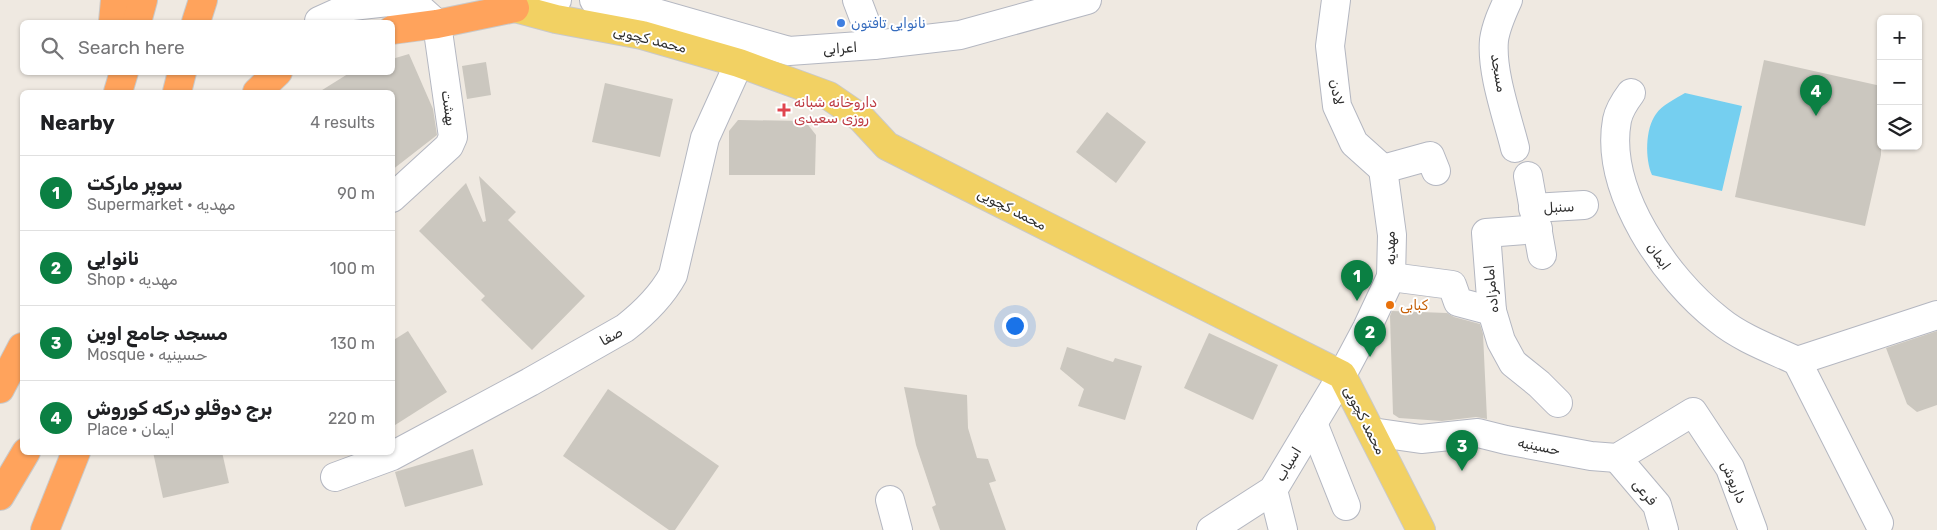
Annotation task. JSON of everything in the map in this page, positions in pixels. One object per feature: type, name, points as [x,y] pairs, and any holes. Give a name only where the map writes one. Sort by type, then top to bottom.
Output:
[{"type":"highway","points":[[113,20],[115,0]]},
{"type":"highway","points":[[138,20],[143,0]]},
{"type":"highway","points":[[197,20],[203,0]]},
{"type":"highway","points":[[395,30],[437,24],[519,4]]},
{"type":"highway","points":[[106,90],[108,75]]},
{"type":"highway","points":[[119,90],[123,75]]},
{"type":"highway","points":[[178,90],[181,75]]},
{"type":"highway","points":[[190,75],[191,90]]},
{"type":"highway","points":[[259,90],[275,75]]},
{"type":"highway","points":[[0,353],[20,338]]},
{"type":"highway","points":[[0,389],[20,351]]},
{"type":"highway","points":[[0,496],[24,455]]},
{"type":"highway","points":[[45,530],[79,455]]},
{"type":"main road","name":"محمد کچویی","points":[[519,4],[556,19],[642,34],[739,63],[829,96],[861,118],[887,146],[1342,375],[1421,530]]},
{"type":"street","points":[[519,4],[557,0]]},
{"type":"street","name":"اعرابی","points":[[594,0],[635,7],[790,51],[874,45],[960,35],[1087,0]]},
{"type":"street","points":[[857,0],[874,45]]},
{"type":"street","name":"لادن","points":[[1336,0],[1330,46],[1337,106],[1354,142],[1382,169]]},
{"type":"street","name":"مسجد","points":[[1508,0],[1500,18],[1494,40],[1494,65],[1516,148]]},
{"type":"street","points":[[321,20],[352,6],[388,2],[416,5],[437,24]]},
{"type":"street","name":"بهشت","points":[[395,195],[449,146],[453,137],[437,24]]},
{"type":"street","name":"صفا","points":[[395,454],[530,382],[625,328],[634,322],[666,287],[673,275],[705,138],[739,63]]},
{"type":"street","name":"ایمان","points":[[1631,93],[1618,119],[1616,150],[1628,200],[1649,243],[1673,275],[1719,321],[1743,336],[1797,361]]},
{"type":"street","points":[[1382,169],[1430,156],[1436,171]]},
{"type":"street","name":"مهدیه","points":[[1342,375],[1367,328],[1390,276],[1392,235],[1382,169]]},
{"type":"street","name":"سنبل","points":[[1528,176],[1538,231],[1584,205]]},
{"type":"street","name":"امامزاده","points":[[1538,231],[1486,233],[1492,311],[1501,341],[1513,363],[1539,384],[1558,403]]},
{"type":"street","points":[[1390,276],[1452,285],[1458,302],[1492,311]]},
{"type":"street","points":[[1879,523],[1797,361],[1937,315]]},
{"type":"street","name":"اسیاب","points":[[1211,530],[1273,490],[1342,375]]},
{"type":"street","name":"داریوش","points":[[1617,458],[1694,412],[1730,468],[1753,530]]},
{"type":"street","points":[[1313,423],[1346,506]]},
{"type":"street","name":"حسینیه","points":[[1372,432],[1421,439],[1478,433],[1582,454],[1617,458]]},
{"type":"street","name":"صفا","points":[[335,477],[394,455]]},
{"type":"street","name":"فرعی","points":[[1617,458],[1657,504],[1664,530]]},
{"type":"street","points":[[1273,490],[1283,530]]},
{"type":"street","points":[[890,500],[898,530]]},
{"type":"water","points":[[1685,93],[1742,106],[1722,191],[1652,175],[1648,161],[1647,144],[1652,120],[1669,102]]},
{"type":"building","points":[[409,54],[433,109],[437,135],[395,168],[395,90],[322,90],[346,75],[395,75],[395,58]]},
{"type":"building","points":[[1764,60],[1877,85],[1877,150],[1881,150],[1881,155],[1865,226],[1735,197]]},
{"type":"building","points":[[486,62],[491,95],[467,99],[462,66]]},
{"type":"building","points":[[605,83],[673,99],[660,157],[592,142]]},
{"type":"building","points":[[1107,112],[1146,142],[1116,183],[1076,152]]},
{"type":"building","points":[[738,120],[805,121],[816,135],[815,175],[729,175],[729,131]]},
{"type":"building","points":[[479,176],[516,212],[508,220],[585,296],[532,350],[481,300],[485,296],[419,231],[466,183],[483,222],[486,221]]},
{"type":"building","points":[[1392,311],[1447,313],[1454,317],[1480,324],[1483,334],[1487,419],[1476,417],[1442,421],[1399,418],[1393,414],[1390,316]]},
{"type":"building","points":[[408,331],[447,392],[395,425],[395,339]]},
{"type":"building","points":[[1937,331],[1937,405],[1917,412],[1907,404],[1886,348]]},
{"type":"building","points":[[1209,333],[1278,365],[1253,420],[1184,388]]},
{"type":"building","points":[[1067,347],[1113,362],[1115,358],[1142,366],[1125,420],[1078,406],[1084,389],[1060,369]]},
{"type":"building","points":[[904,387],[967,395],[968,428],[977,458],[988,459],[996,481],[989,483],[1006,530],[940,530],[932,507],[936,505],[916,445]]},
{"type":"building","points":[[608,389],[719,466],[675,530],[669,530],[563,456]]},
{"type":"building","points":[[473,449],[483,485],[405,507],[395,472]]},
{"type":"building","points":[[154,455],[223,455],[229,483],[163,498]]},
{"type":"place","name":"نانوایی تافتون","points":[[841,23]]},
{"type":"place","name":"داروخانه شبانه روزی سعیدی","points":[[784,110]]},
{"type":"place","name":"برج دوقلو درکه کوروش","points":[[1816,116]]},
{"type":"place","name":"سوپر مارکت","points":[[1357,301]]},
{"type":"place","name":"کبابی","points":[[1390,305]]},
{"type":"place","name":"نانوایی","points":[[1370,357]]},
{"type":"place","name":"مسجد جامع اوین","points":[[1462,471]]}]
